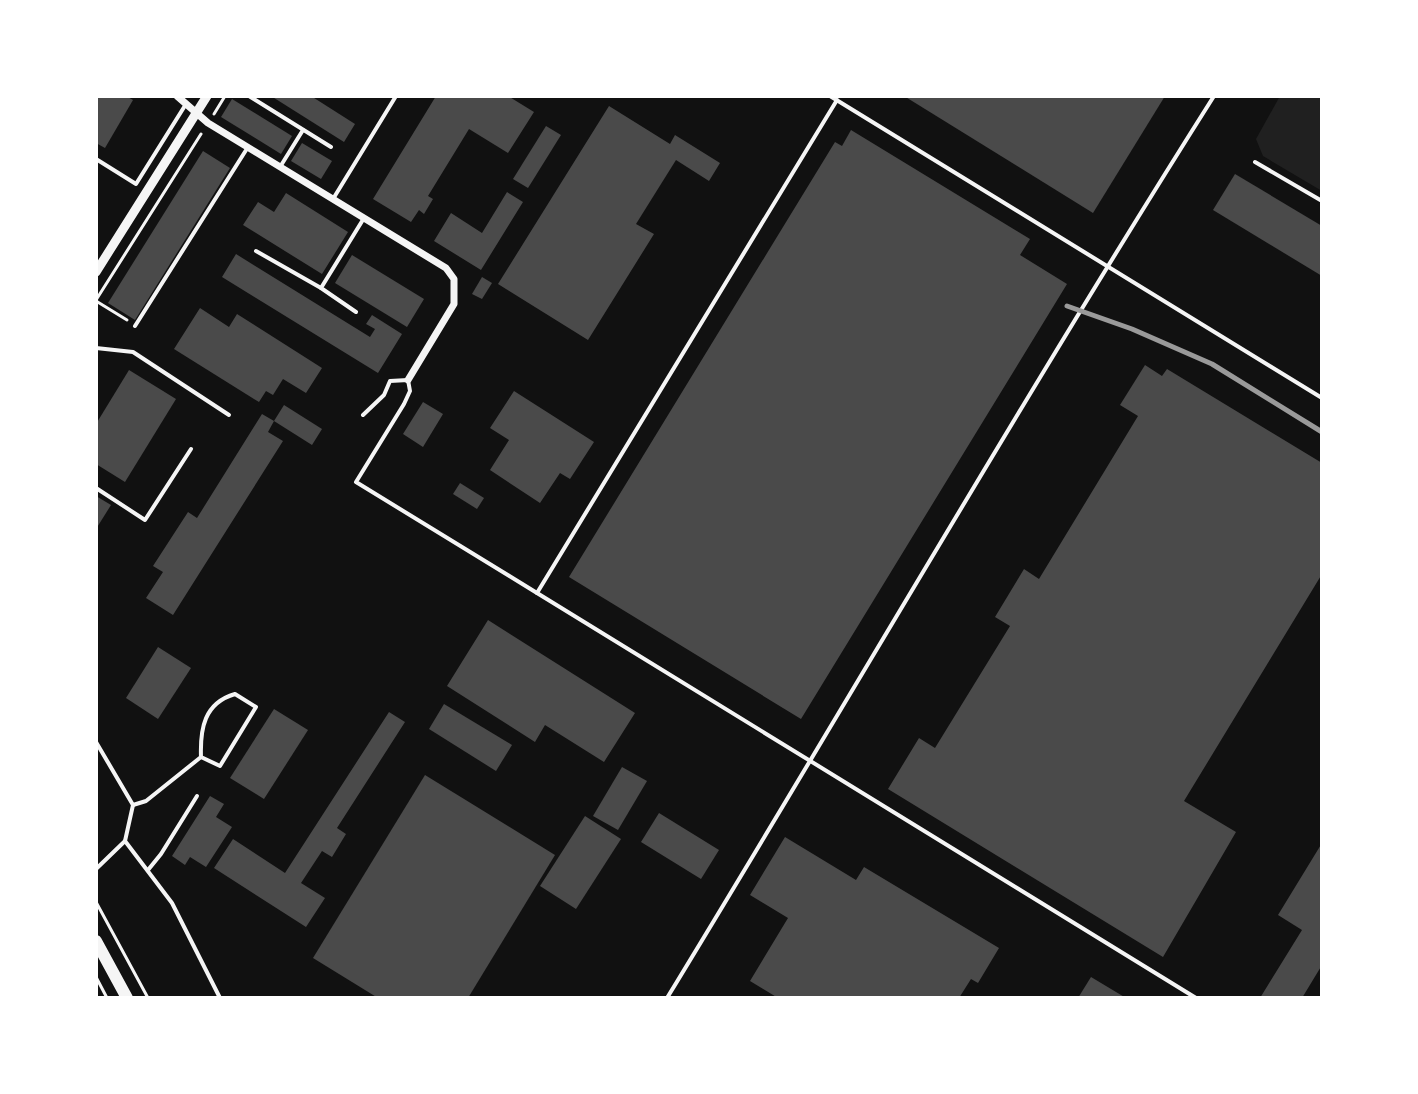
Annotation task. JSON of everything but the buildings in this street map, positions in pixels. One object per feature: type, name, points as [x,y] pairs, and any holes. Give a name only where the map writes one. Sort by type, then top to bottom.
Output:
[{"type":"main road","points":[[96,941],[127,998]]},
{"type":"street","points":[[177,96],[208,123],[446,268],[454,279],[454,304],[408,380]]},
{"type":"street","points":[[96,272],[207,96]]},
{"type":"lane","points":[[249,96],[331,147]]},
{"type":"lane","points":[[333,199],[396,96]]},
{"type":"lane","points":[[830,96],[1322,398]]},
{"type":"lane","points":[[667,998],[1107,266],[1214,96]]},
{"type":"lane","points":[[537,593],[837,100]]},
{"type":"lane","points":[[96,159],[136,184],[187,102]]},
{"type":"lane","points":[[280,167],[303,130]]},
{"type":"lane","points":[[135,326],[248,147]]},
{"type":"lane","points":[[1255,162],[1322,201]]},
{"type":"lane","points":[[321,288],[364,218]]},
{"type":"lane","points":[[256,251],[356,312]]},
{"type":"lane","points":[[96,348],[133,352],[229,415]]},
{"type":"lane","points":[[363,415],[384,395],[390,381],[408,380],[410,391],[404,404],[356,482],[1196,998]]},
{"type":"lane","points":[[96,488],[145,520],[191,449]]},
{"type":"lane","points":[[235,694],[256,707],[220,766],[201,757],[200,732],[212,708],[224,697],[235,694]]},
{"type":"lane","points":[[96,742],[133,805],[125,841],[96,869]]},
{"type":"lane","points":[[133,805],[146,801],[201,757]]},
{"type":"lane","points":[[148,870],[197,796]]},
{"type":"lane","points":[[125,841],[172,903],[220,998]]},
{"type":"path","points":[[135,326],[96,300],[225,96]]},
{"type":"path","points":[[96,902],[148,998]]},
{"type":"path","points":[[96,977],[107,998]]},
{"type":"shaded area","points":[[1280,96],[1322,96],[1322,191],[1263,156],[1256,139]]},
{"type":"railway","points":[[1067,306],[1132,329],[1212,364],[1322,432]]}]
